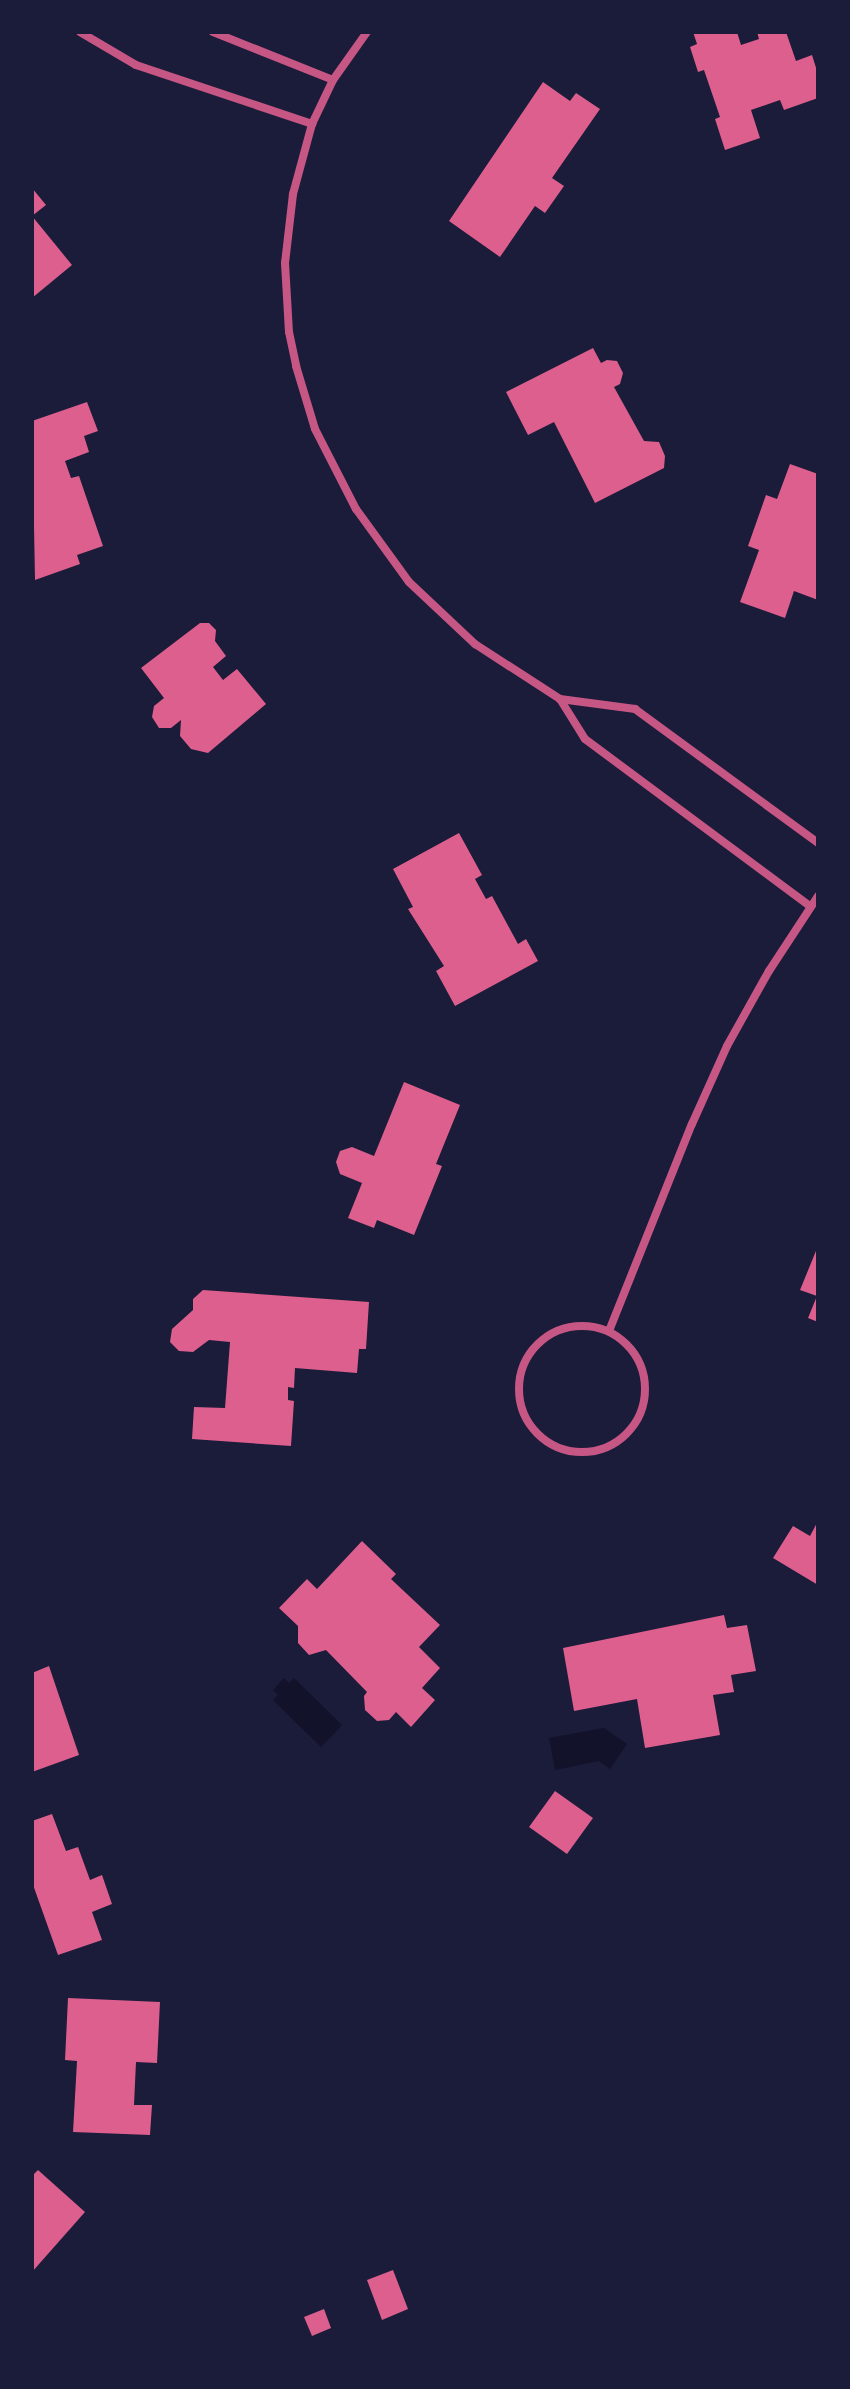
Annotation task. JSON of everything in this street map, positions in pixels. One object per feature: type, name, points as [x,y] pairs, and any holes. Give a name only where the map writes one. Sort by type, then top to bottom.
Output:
[{"type":"street","points":[[80,32],[136,65],[312,124]]},
{"type":"street","points":[[213,32],[333,80]]},
{"type":"street","points":[[367,32],[333,80],[312,124],[293,194],[285,263],[289,332],[315,429],[356,509],[409,582],[475,644],[560,699],[585,739],[810,906]]},
{"type":"street","points":[[560,699],[635,709],[818,843]]},
{"type":"street","points":[[609,1331],[692,1124],[727,1046],[818,896]]},
{"type":"street","points":[[584,1326],[609,1331],[630,1347],[643,1368],[646,1394],[639,1418],[623,1438],[600,1450],[562,1449],[540,1436],[524,1416],[519,1391],[523,1366],[537,1344],[559,1330],[584,1326]]},
{"type":"shaded area","points":[[284,1678],[289,1683],[294,1678],[342,1725],[321,1747],[273,1700],[278,1695],[273,1690]]},
{"type":"shaded area","points":[[604,1728],[627,1744],[610,1769],[599,1761],[555,1770],[549,1738]]},
{"type":"building","points":[[693,32],[737,32],[741,45],[759,39],[757,32],[786,32],[796,61],[812,55],[818,74],[818,98],[784,110],[780,100],[751,110],[760,138],[725,150],[715,119],[720,117],[704,70],[698,72],[690,47],[697,44]]},
{"type":"building","points":[[543,82],[570,101],[576,93],[600,109],[552,178],[564,186],[545,213],[535,206],[500,257],[449,221]]},
{"type":"building","points":[[32,188],[46,205],[32,216]]},
{"type":"building","points":[[32,216],[72,265],[32,298]]},
{"type":"building","points":[[593,348],[601,363],[617,361],[623,373],[620,384],[614,387],[644,441],[659,442],[665,456],[664,468],[595,503],[554,422],[528,435],[506,392]]},
{"type":"building","points":[[87,402],[98,431],[84,436],[89,452],[65,461],[71,478],[79,476],[103,546],[77,555],[80,564],[35,580],[32,421]]},
{"type":"building","points":[[790,464],[818,474],[818,600],[794,591],[785,618],[740,602],[759,550],[748,546],[766,495],[777,499]]},
{"type":"building","points":[[200,623],[209,623],[216,630],[215,641],[226,656],[213,667],[223,680],[237,669],[266,704],[208,753],[191,749],[180,736],[181,720],[171,728],[159,728],[152,717],[154,706],[164,698],[141,668]]},
{"type":"building","points":[[459,833],[482,875],[475,879],[486,899],[492,896],[518,944],[526,939],[538,961],[455,1006],[436,971],[444,966],[408,909],[413,907],[393,869]]},
{"type":"building","points":[[404,1082],[460,1105],[436,1164],[442,1166],[414,1235],[377,1220],[374,1228],[348,1218],[362,1183],[340,1174],[336,1162],[340,1151],[352,1147],[374,1156]]},
{"type":"building","points":[[818,1246],[818,1322],[808,1318],[817,1296],[800,1290]]},
{"type":"building","points":[[203,1290],[369,1302],[366,1349],[359,1349],[357,1373],[295,1368],[294,1388],[288,1387],[288,1400],[294,1401],[291,1446],[192,1439],[194,1407],[225,1408],[230,1342],[209,1340],[193,1352],[179,1351],[170,1342],[172,1329],[193,1310],[193,1299]]},
{"type":"building","points":[[818,1521],[818,1585],[773,1558],[793,1526],[810,1536]]},
{"type":"building","points":[[362,1541],[396,1574],[391,1579],[440,1625],[419,1647],[440,1668],[422,1688],[435,1700],[411,1727],[396,1712],[389,1720],[377,1721],[365,1710],[364,1696],[367,1692],[326,1650],[309,1655],[298,1643],[298,1626],[279,1608],[307,1579],[317,1589]]},
{"type":"building","points":[[724,1615],[727,1628],[747,1625],[756,1671],[731,1675],[734,1692],[713,1695],[720,1735],[645,1748],[637,1699],[574,1711],[563,1648]]},
{"type":"building","points":[[49,1666],[79,1755],[32,1772],[32,1673]]},
{"type":"building","points":[[555,1791],[593,1818],[567,1854],[529,1827]]},
{"type":"building","points":[[52,1814],[66,1851],[78,1847],[90,1880],[102,1875],[112,1904],[92,1912],[102,1940],[58,1955],[32,1882],[32,1821]]},
{"type":"building","points":[[68,1998],[160,2002],[157,2063],[136,2062],[134,2105],[152,2105],[150,2135],[73,2132],[77,2061],[65,2060]]},
{"type":"building","points":[[38,2170],[85,2212],[32,2272],[32,2176]]},
{"type":"building","points":[[393,2270],[408,2309],[382,2320],[367,2280]]},
{"type":"building","points":[[324,2309],[331,2328],[312,2336],[304,2317]]}]
